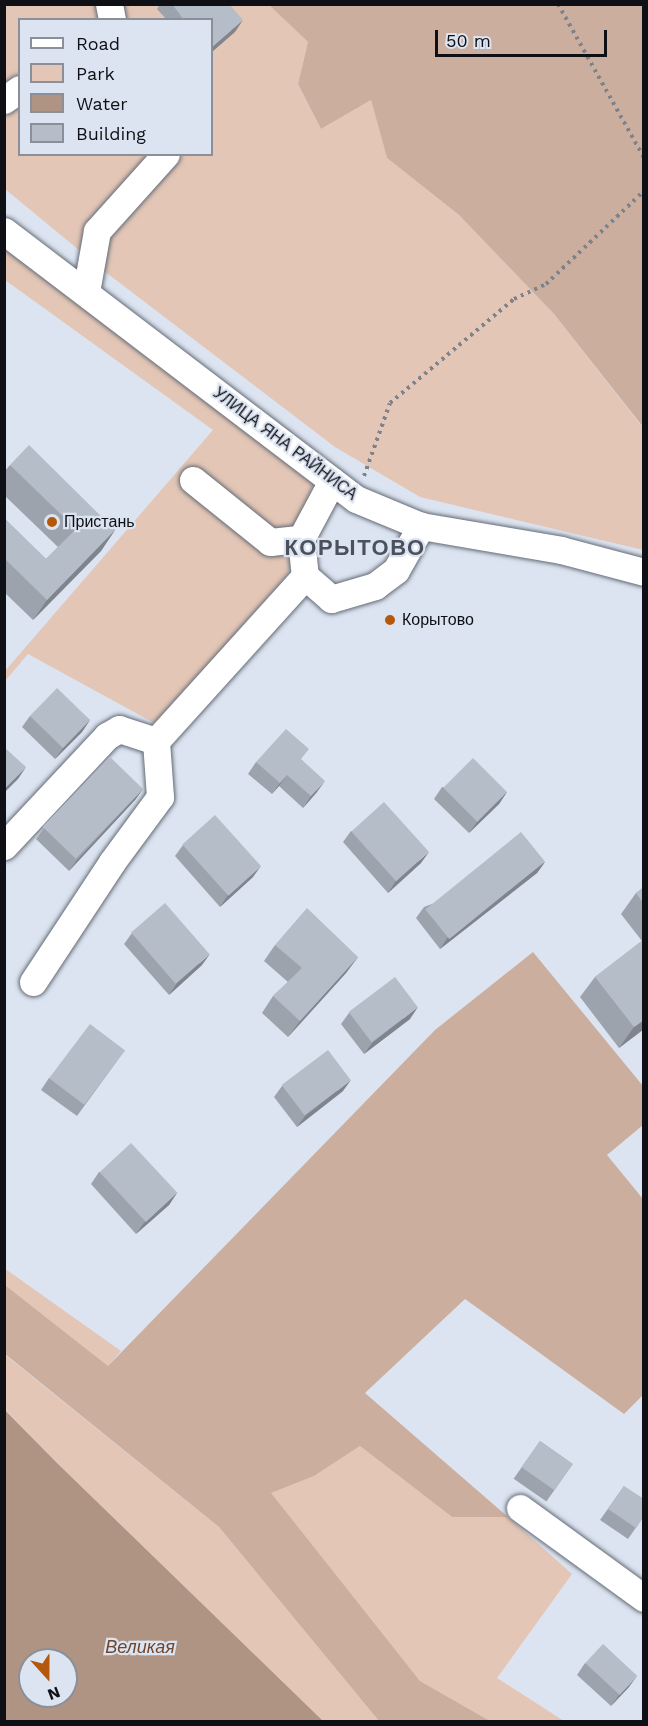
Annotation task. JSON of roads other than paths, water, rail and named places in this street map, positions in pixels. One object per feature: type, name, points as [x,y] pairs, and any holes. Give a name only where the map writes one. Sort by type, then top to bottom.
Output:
[{"type":"street","points":[[4,100],[18,90]]},
{"type":"street","points":[[86,292],[97,231],[164,156]]},
{"type":"street","name":"УЛИЦА ЯНА РАЙНИСА","points":[[8,240],[86,292],[356,500],[421,526],[561,550],[644,572]]},
{"type":"street","points":[[194,480],[270,543],[301,539]]},
{"type":"street","points":[[332,481],[301,539],[305,576],[331,599],[375,586],[396,570],[421,526]]},
{"type":"street","points":[[33,982],[112,862],[160,798],[156,741],[305,576]]},
{"type":"street","points":[[4,846],[107,736],[119,729],[156,741]]},
{"type":"street","points":[[520,1509],[644,1598]]},
{"type":"water","name":"Великая","points":[[4,1409],[56,1462],[323,1721],[5,1721]]},
{"type":"place","name":"Пристань","points":[[52,522]]},
{"type":"place","name":"Корытово","points":[[390,620]]},
{"type":"district","name":"КОРЫТОВО","points":[[355,548]]}]
